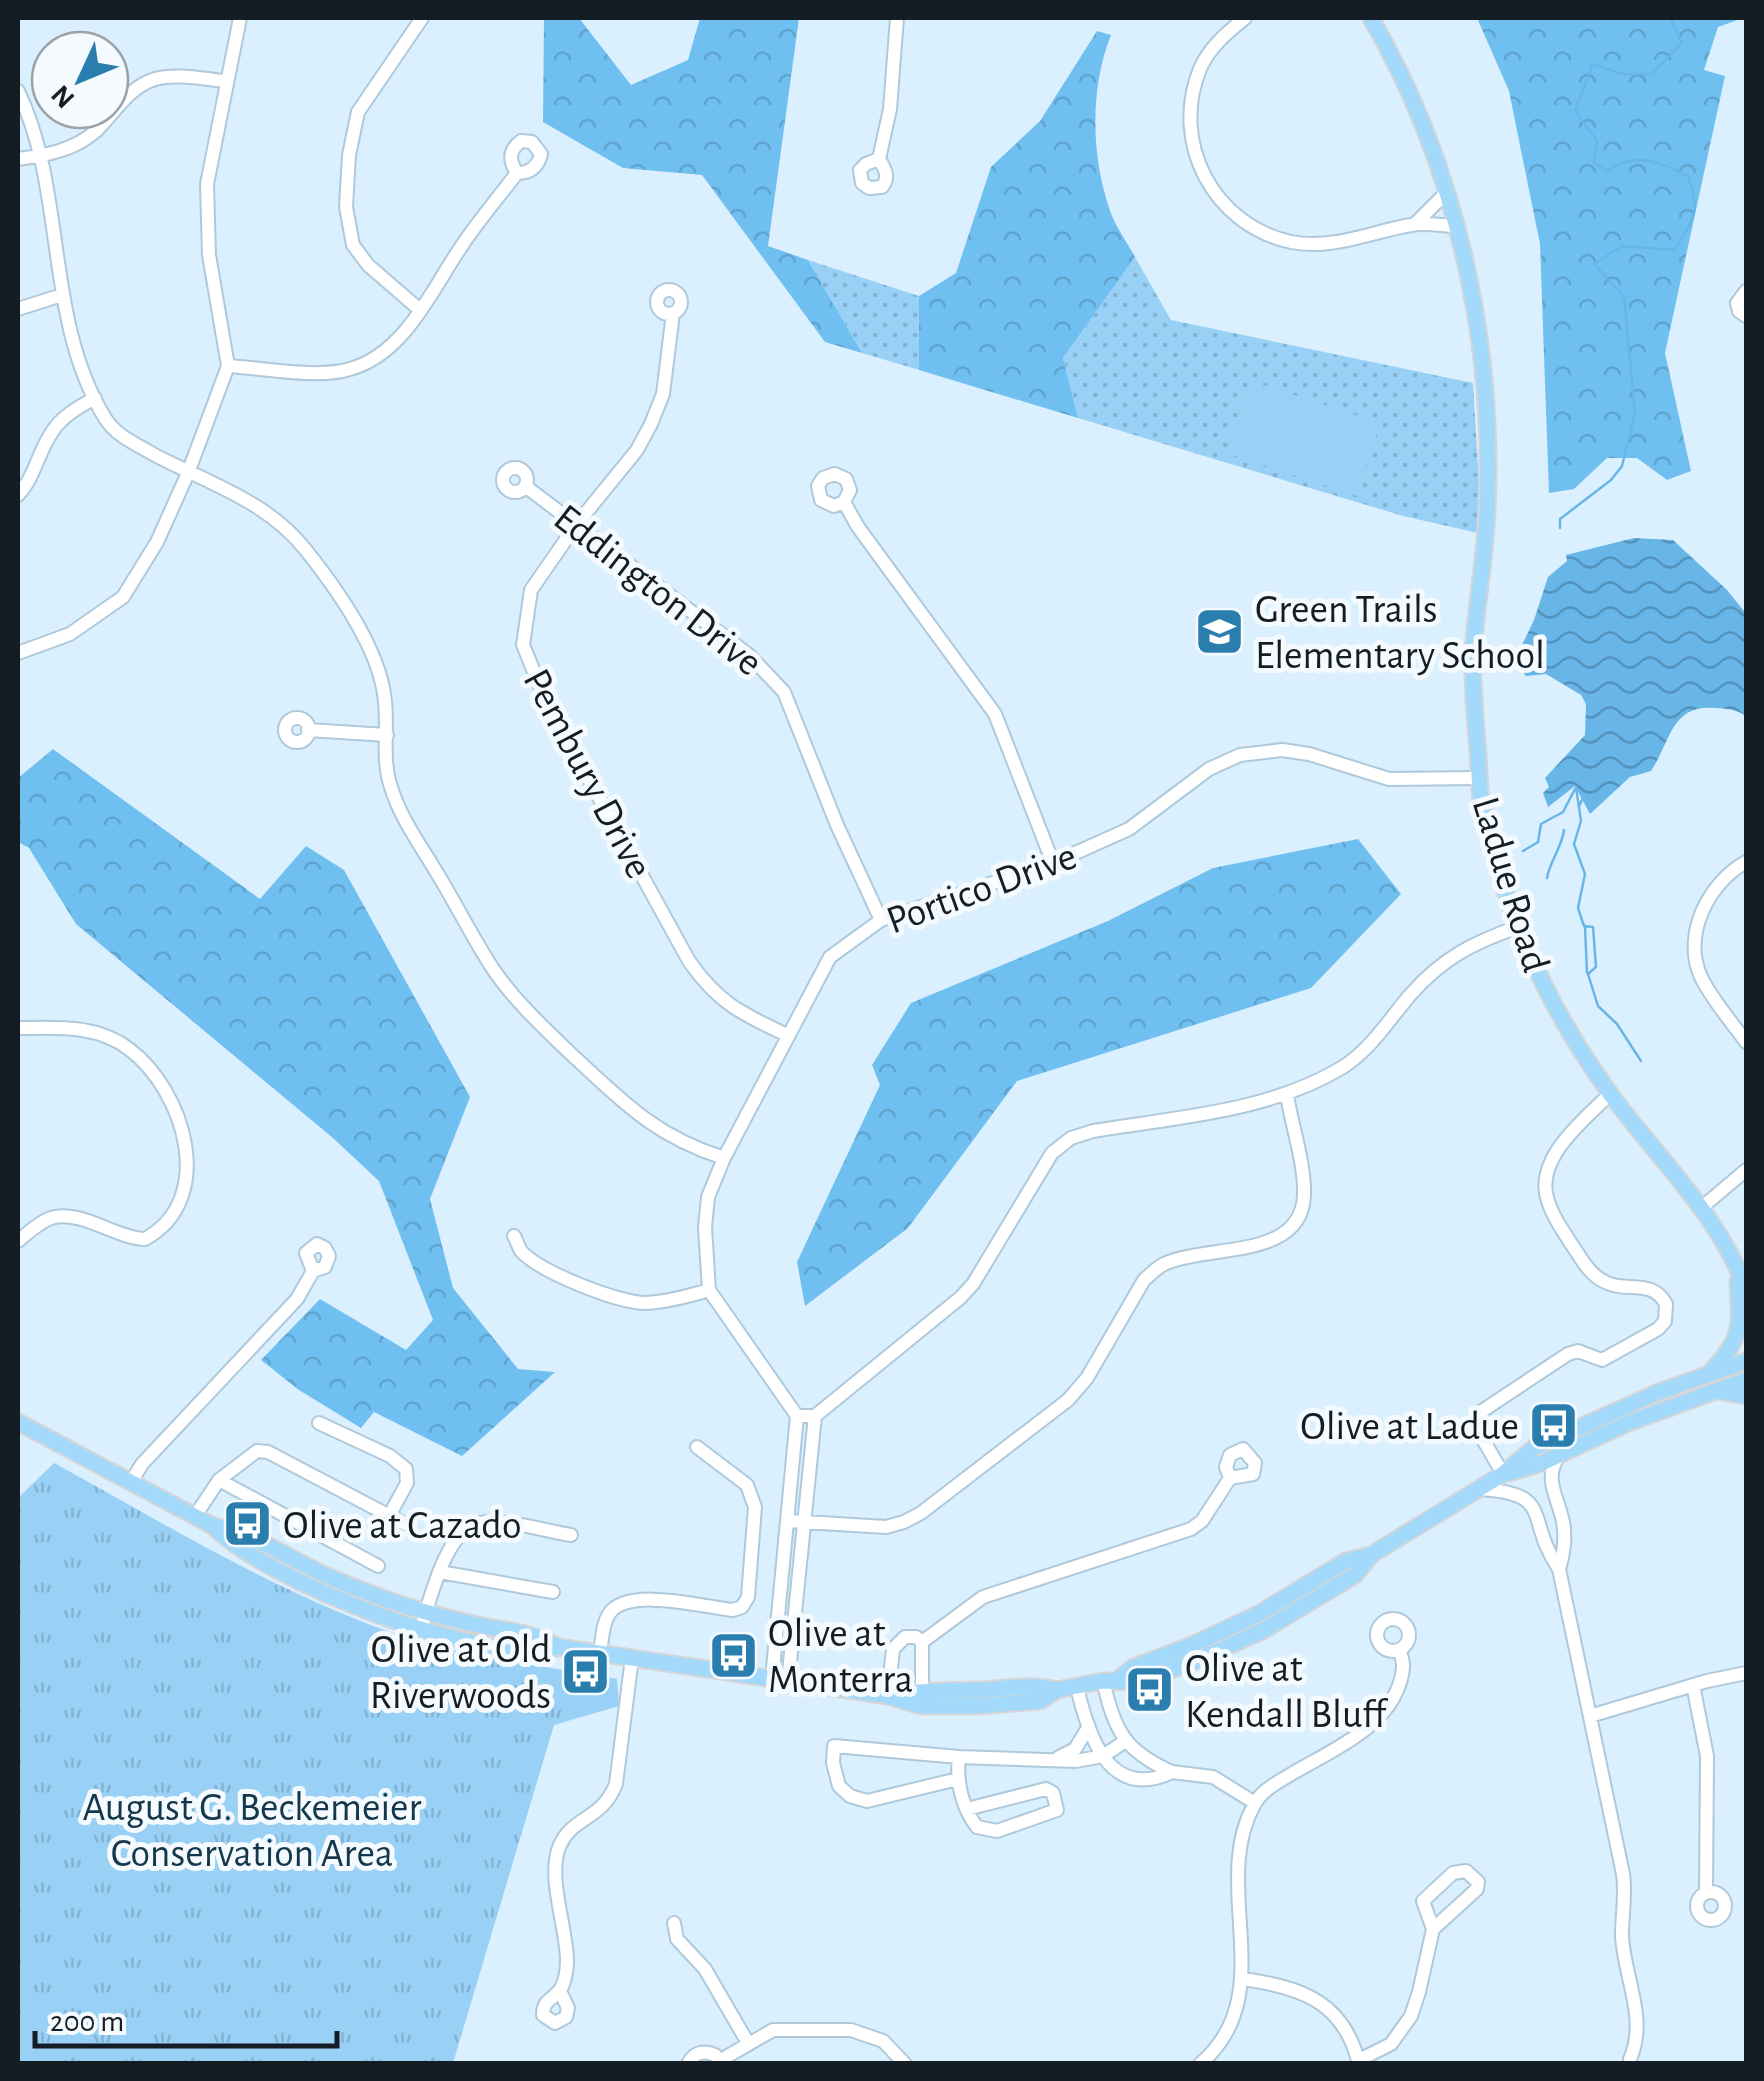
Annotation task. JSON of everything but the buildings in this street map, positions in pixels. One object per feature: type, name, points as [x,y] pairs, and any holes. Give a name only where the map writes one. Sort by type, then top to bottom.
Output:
[{"type":"main road","name":"Ladue Road","points":[[1371,18],[1414,100],[1435,151],[1458,226],[1486,398],[1488,509],[1473,659],[1482,808],[1518,927],[1540,982],[1610,1094],[1700,1210],[1738,1267],[1746,1290]]},
{"type":"main road","points":[[1710,1373],[1734,1346],[1738,1335],[1738,1267]]},
{"type":"main road","points":[[18,1422],[213,1526],[240,1531],[424,1620],[540,1636],[558,1647],[600,1654],[888,1696],[921,1706],[977,1706],[1040,1701],[1057,1690],[1110,1681],[1134,1667],[1190,1646],[1260,1613],[1346,1561],[1372,1555],[1504,1474],[1534,1448],[1622,1407],[1746,1361]]},
{"type":"main road","points":[[1504,1474],[1542,1464],[1628,1423],[1746,1380]]},
{"type":"main road","points":[[1714,1391],[1746,1396]]},
{"type":"main road","points":[[888,1696],[922,1690],[1038,1684],[1057,1690]]},
{"type":"street","points":[[18,653],[70,634],[123,597],[157,542],[228,366],[209,255],[207,184],[240,18]]},
{"type":"street","points":[[420,310],[368,265],[353,245],[346,207],[350,145],[358,112],[422,18]]},
{"type":"street","points":[[879,159],[890,109],[897,18]]},
{"type":"street","points":[[1245,18],[1220,37],[1200,68],[1189,127],[1196,158],[1211,189],[1237,218],[1264,233],[1310,244],[1344,242],[1415,224],[1458,226]]},
{"type":"street","points":[[18,160],[84,140],[124,98],[153,80],[172,76],[225,82]]},
{"type":"street","points":[[18,91],[40,156],[62,294],[95,398],[107,421],[121,436],[272,515],[309,554],[374,656],[384,688],[387,771],[400,810],[506,987],[638,1116],[684,1144],[724,1158]]},
{"type":"street","points":[[228,366],[332,373],[354,369],[373,358],[405,332],[463,244],[517,174]]},
{"type":"street","points":[[1415,224],[1447,192]]},
{"type":"street","points":[[1746,291],[1737,303],[1746,316]]},
{"type":"street","points":[[18,308],[62,294]]},
{"type":"street","name":"Pembury Drive","points":[[674,313],[662,394],[651,424],[637,450],[576,525],[531,590],[523,631],[528,660],[556,718],[703,981],[739,1013],[787,1034]]},
{"type":"street","points":[[18,495],[60,422],[95,398]]},
{"type":"street","name":"Eddington Drive","points":[[525,486],[750,656],[784,692],[837,825],[881,920]]},
{"type":"street","points":[[844,502],[858,527],[996,714],[1052,863]]},
{"type":"street","points":[[308,730],[387,735]]},
{"type":"street","name":"Portico Drive","points":[[709,1290],[708,1197],[724,1158],[830,957],[881,920],[1052,863],[1129,829],[1210,770],[1258,751],[1309,754],[1390,779],[1479,778]]},
{"type":"street","points":[[1746,862],[1723,878],[1706,902],[1694,950],[1707,988],[1746,1042]]},
{"type":"street","points":[[797,1416],[815,1416],[960,1298],[973,1284],[1052,1153],[1070,1138],[1287,1095],[1342,1067],[1361,1052],[1380,1035],[1425,979],[1461,950],[1518,927]]},
{"type":"street","points":[[18,1028],[76,1028],[108,1037],[130,1049],[152,1072],[178,1112],[184,1136],[182,1197],[170,1221],[145,1239],[124,1237],[68,1216],[48,1219],[18,1240]]},
{"type":"street","points":[[1504,1474],[1477,1429],[1478,1413],[1568,1354],[1578,1351],[1602,1360],[1658,1329],[1665,1321],[1666,1304],[1656,1292],[1608,1284],[1591,1272],[1546,1198],[1547,1175],[1556,1153],[1610,1094]]},
{"type":"street","points":[[788,1521],[886,1526],[921,1513],[1068,1400],[1087,1378],[1144,1280],[1156,1269],[1178,1259],[1271,1240],[1290,1229],[1298,1220],[1304,1196],[1287,1095]]},
{"type":"street","points":[[1700,1210],[1746,1170]]},
{"type":"street","points":[[514,1236],[520,1250],[538,1263],[586,1286],[634,1302],[709,1290],[797,1416],[780,1680]]},
{"type":"street","points":[[131,1482],[142,1464],[298,1299],[313,1272]]},
{"type":"street","points":[[780,1680],[804,1522],[815,1416]]},
{"type":"street","points":[[320,1423],[390,1456],[406,1469],[407,1483],[389,1516]]},
{"type":"street","points":[[600,1654],[606,1618],[621,1602],[642,1599],[733,1610],[742,1607],[748,1597],[755,1507],[747,1485],[697,1448]]},
{"type":"street","points":[[195,1516],[219,1480],[257,1450],[268,1452],[404,1524]]},
{"type":"street","points":[[1560,1454],[1550,1479],[1565,1533],[1560,1570],[1626,1894],[1624,1956],[1638,2025],[1636,2046],[1627,2062]]},
{"type":"street","points":[[922,1642],[983,1597],[1191,1529],[1202,1521],[1230,1478]]},
{"type":"street","points":[[219,1480],[378,1566]]},
{"type":"street","points":[[1478,1489],[1527,1498],[1547,1551],[1560,1570]]},
{"type":"street","points":[[424,1620],[451,1546],[474,1523],[571,1535]]},
{"type":"street","points":[[440,1572],[553,1592]]},
{"type":"street","points":[[888,1696],[897,1642],[911,1636],[922,1642]]},
{"type":"street","points":[[922,1642],[922,1690]]},
{"type":"street","points":[[1200,2064],[1230,2033],[1243,1979],[1240,1832],[1254,1803],[1273,1785],[1371,1726],[1384,1712],[1398,1690],[1404,1670],[1399,1650]]},
{"type":"street","points":[[560,1991],[567,1965],[557,1889],[558,1849],[573,1826],[609,1802],[616,1784],[632,1658]]},
{"type":"street","points":[[1590,1716],[1746,1674]]},
{"type":"street","points":[[1110,1681],[1110,1713],[1124,1742],[1146,1760],[1172,1772],[1213,1777],[1254,1803]]},
{"type":"street","points":[[1693,1686],[1708,1756],[1706,1893]]},
{"type":"street","points":[[1077,1687],[1092,1743],[1103,1756],[1128,1777],[1156,1780],[1172,1772]]},
{"type":"street","points":[[1052,1759],[1075,1749],[1088,1728]]},
{"type":"street","points":[[958,1779],[859,1800],[838,1786],[834,1746],[959,1757],[1076,1760],[1103,1756],[1124,1742]]},
{"type":"street","points":[[959,1757],[958,1779],[967,1809],[977,1827],[997,1831],[1057,1810],[1052,1792],[1046,1789],[967,1809]]},
{"type":"street","points":[[1243,1979],[1275,1984],[1318,1999],[1337,2019],[1359,2062],[1391,2044],[1420,1992],[1434,1929],[1423,1900],[1460,1871],[1473,1876],[1478,1882],[1474,1895],[1434,1929]]},
{"type":"street","points":[[674,1923],[677,1940],[705,1969],[748,2044]]},
{"type":"street","points":[[688,2064],[692,2056],[702,2052],[715,2055],[722,2062],[773,2030],[852,2030],[883,2040],[905,2064]]},
{"type":"green space","points":[[544,18],[579,18],[631,85],[688,60],[700,18],[799,18],[768,246],[808,260],[862,353],[825,342],[702,175],[623,168],[543,122]]},
{"type":"green space","points":[[1477,18],[1743,18],[1718,27],[1704,70],[1725,76],[1665,353],[1691,471],[1667,480],[1637,458],[1607,458],[1574,489],[1549,493],[1540,244],[1509,91]]},
{"type":"green space","points":[[1097,31],[1111,35],[1096,102],[1100,172],[1112,216],[1135,257],[1063,358],[1078,418],[919,370],[919,296],[956,273],[991,167],[1040,121]]},
{"type":"green space","points":[[1135,257],[1171,320],[1473,383],[1478,533],[1403,516],[1078,418],[1063,358]]},
{"type":"green space","points":[[808,260],[919,296],[919,370],[862,353]]},
{"type":"green space","points":[[1250,381],[1380,423],[1357,496],[1226,453]]},
{"type":"green space","points":[[53,749],[260,899],[306,846],[344,870],[470,1097],[430,1199],[453,1288],[518,1369],[555,1372],[462,1456],[374,1412],[361,1428],[299,1390],[261,1360],[320,1299],[406,1350],[433,1320],[379,1181],[333,1138],[76,924],[29,848],[18,842],[18,778]]},
{"type":"green space","points":[[1358,839],[1401,894],[1311,988],[1017,1081],[908,1228],[805,1306],[797,1262],[880,1085],[872,1065],[911,1003],[1108,921],[1213,868]]},
{"type":"green space","name":"August G. Beckemeier Conservation Area","points":[[54,1463],[259,1575],[387,1631],[472,1654],[617,1679],[619,1706],[554,1725],[453,2063],[18,2063],[18,1498]]},
{"type":"water","points":[[1634,538],[1673,540],[1744,611],[1746,716],[1715,708],[1689,712],[1674,727],[1651,771],[1630,777],[1590,814],[1575,786],[1548,807],[1543,793],[1549,787],[1545,778],[1585,735],[1586,704],[1581,695],[1546,674],[1526,676],[1519,666],[1521,647],[1548,577],[1567,561],[1566,555]]},
{"type":"waterway","points":[[1560,528],[1560,519],[1611,480],[1622,466],[1635,413],[1624,297],[1594,264],[1622,246],[1674,250],[1691,223],[1695,207],[1688,176],[1678,171],[1638,160],[1607,171],[1594,162],[1597,141],[1575,111],[1593,64],[1623,74],[1652,74],[1682,43],[1670,18]]},
{"type":"waterway","points":[[1576,787],[1581,821],[1574,844],[1585,874],[1578,908],[1584,926],[1593,927],[1596,967],[1588,974],[1598,1006],[1617,1024],[1641,1061]]},
{"type":"waterway","points":[[1523,851],[1538,842],[1541,824],[1563,812],[1575,789]]},
{"type":"waterway","points":[[1579,806],[1583,798]]},
{"type":"waterway","points":[[1547,878],[1564,830]]},
{"type":"waterway","points":[[1585,927],[1587,973]]},
{"type":"place","name":"Green Trails Elementary School","points":[[1220,631]]},
{"type":"place","name":"Olive at Ladue","points":[[1554,1425]]},
{"type":"place","name":"Olive at Cazado","points":[[248,1524]]},
{"type":"place","name":"Olive at Monterra","points":[[733,1655]]},
{"type":"place","name":"Olive at Old Riverwoods","points":[[586,1671]]},
{"type":"place","name":"Olive at Kendall Bluff","points":[[1150,1690]]}]
